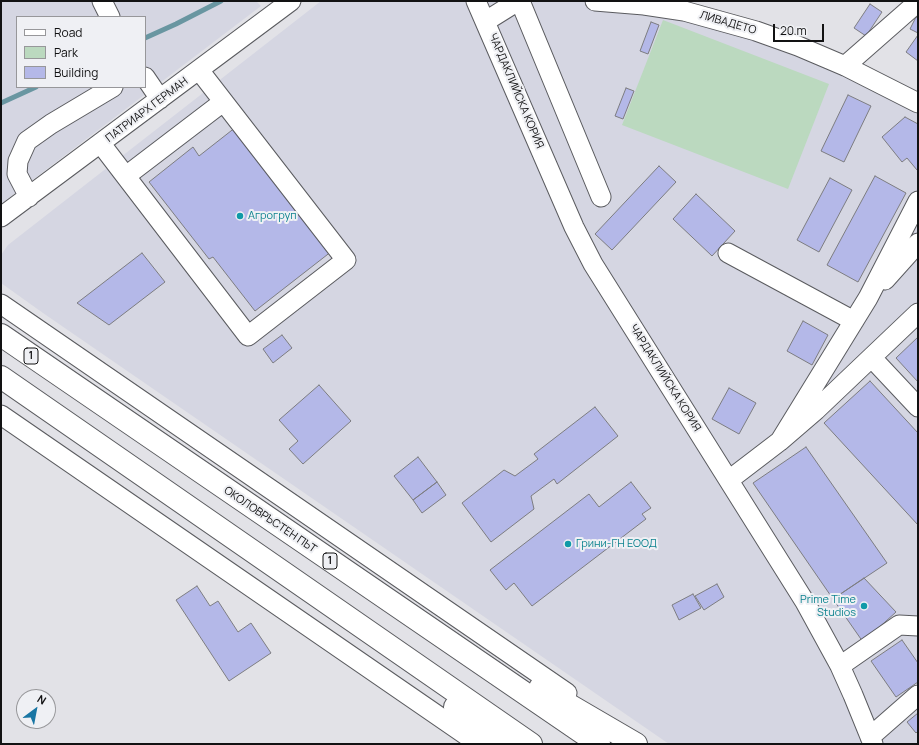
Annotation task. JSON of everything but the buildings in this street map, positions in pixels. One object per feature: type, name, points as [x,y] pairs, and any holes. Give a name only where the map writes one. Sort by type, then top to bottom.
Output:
[{"type":"highway","name":"ОКОЛОВРЪСТЕН ПЪТ","points":[[1,335],[599,744]]},
{"type":"highway","points":[[1,377],[531,744]]},
{"type":"highway","points":[[369,588],[636,744]]},
{"type":"highway","points":[[356,624],[499,744]]},
{"type":"street","points":[[102,1],[110,16]]},
{"type":"street","name":"ПАТРИАРХ ГЕРМАН","points":[[1,217],[291,1]]},
{"type":"street","name":"ЧАРДАКЛИЙСКА КОРИЯ","points":[[476,1],[574,226],[593,264],[805,602],[840,666],[872,740]]},
{"type":"street","points":[[486,21],[519,1],[601,196]]},
{"type":"street","name":"ЛИВАДЕТО","points":[[595,1],[644,4],[684,11],[756,31],[798,46],[845,66],[918,103]]},
{"type":"street","points":[[845,66],[918,2]]},
{"type":"street","points":[[101,144],[248,336],[346,260],[199,70]]},
{"type":"street","points":[[146,78],[160,99]]},
{"type":"street","points":[[29,197],[17,174],[18,161],[27,141],[51,124],[111,88]]},
{"type":"street","points":[[126,176],[223,102]]},
{"type":"street","points":[[780,441],[868,298],[918,201]]},
{"type":"street","points":[[868,298],[918,244]]},
{"type":"street","points":[[728,253],[854,321]]},
{"type":"street","points":[[1,304],[641,744]]},
{"type":"street","points":[[729,480],[780,441],[816,410],[918,314]]},
{"type":"street","points":[[872,358],[918,407]]},
{"type":"street","points":[[1,415],[478,744]]},
{"type":"street","points":[[840,666],[899,625],[918,626]]},
{"type":"street","points":[[872,740],[918,696]]},
{"type":"shaded area","points":[[1,1],[256,1],[261,6],[1,204]]},
{"type":"shaded area","points":[[321,1],[636,1],[783,30],[918,96],[918,744],[669,744],[1,283],[1,255],[8,245]]},
{"type":"green space","points":[[663,20],[829,84],[788,189],[622,125]]},
{"type":"waterway","points":[[146,38],[221,1]]},
{"type":"waterway","points":[[1,103],[34,88]]},
{"type":"place","name":"Агрогруп","points":[[240,216]]},
{"type":"place","name":"Грини-ГН ЕООД","points":[[568,544]]},
{"type":"place","name":"Prime Time Studios","points":[[864,606]]}]
